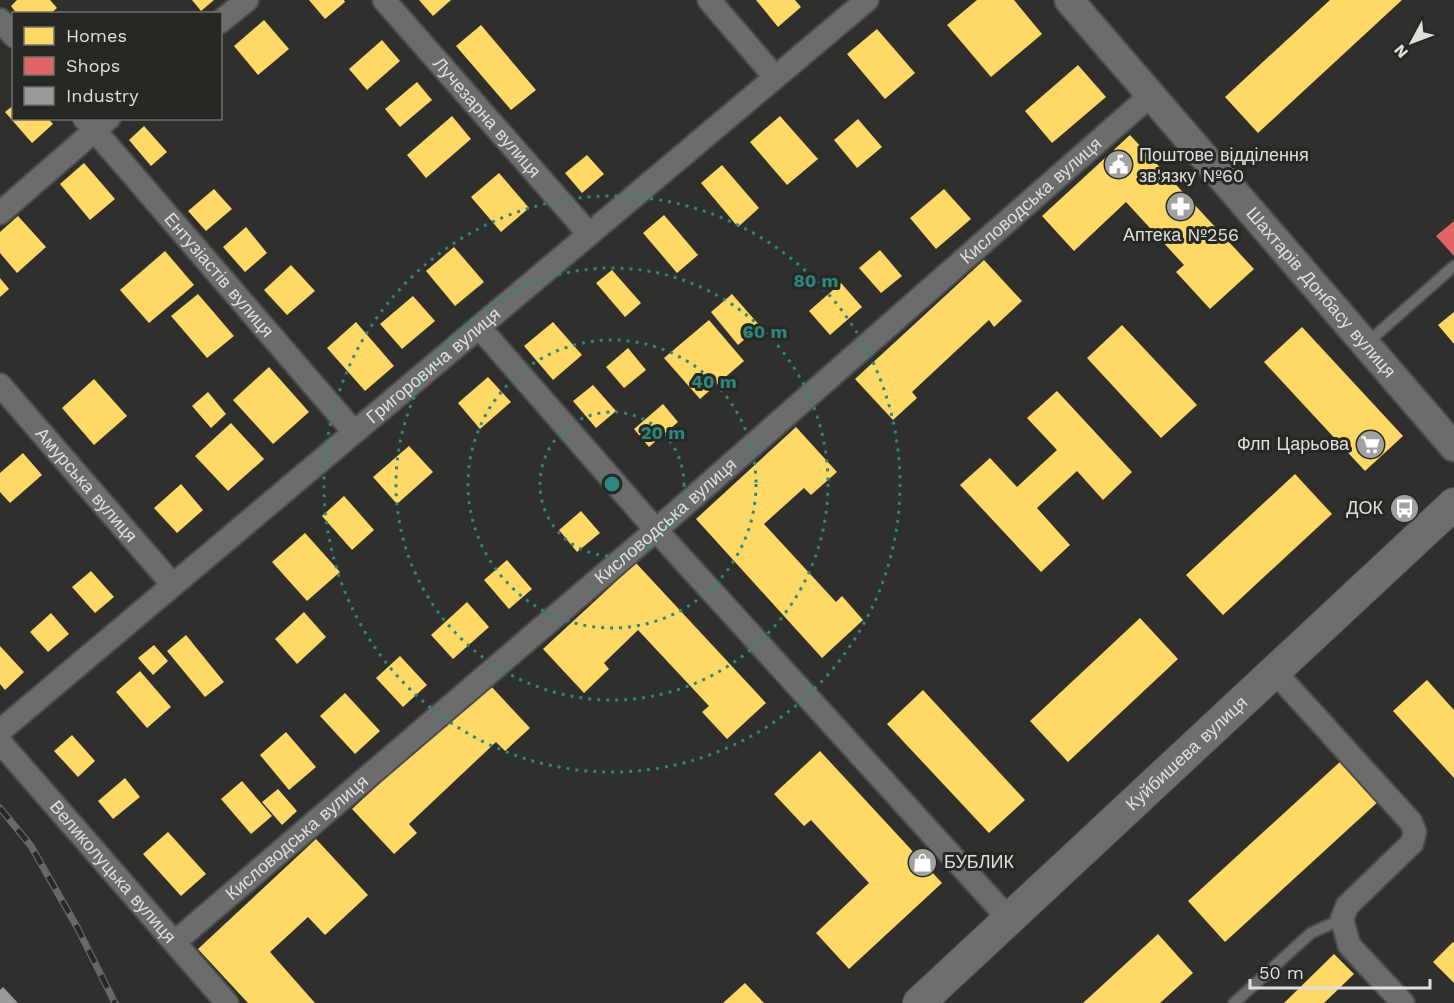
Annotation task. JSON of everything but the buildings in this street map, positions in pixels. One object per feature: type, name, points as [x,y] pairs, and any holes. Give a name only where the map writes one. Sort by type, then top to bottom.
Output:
[{"type":"main road","name":"Куйбишева вулиця","points":[[919,1003],[1454,504]]},
{"type":"street","points":[[222,20],[247,0]]},
{"type":"street","name":"Лучезарна вулиця","points":[[384,0],[588,234]]},
{"type":"street","points":[[709,0],[775,77]]},
{"type":"street","name":"Григоровича вулиця","points":[[0,731],[867,0]]},
{"type":"street","name":"Шахтарів Донбасу вулиця","points":[[1070,0],[1454,447]]},
{"type":"street","points":[[0,20],[12,34]]},
{"type":"street","name":"Кисловодська вулиця","points":[[176,941],[656,530],[1151,95]]},
{"type":"street","points":[[0,213],[96,123]]},
{"type":"street","name":"Ентузіастів вулиця","points":[[96,123],[354,432]]},
{"type":"street","points":[[478,327],[656,530],[1010,920]]},
{"type":"street","name":"Амурська вулиця","points":[[0,384],[173,585]]},
{"type":"street","points":[[1275,672],[1411,822],[1415,832],[1412,843],[1347,906],[1342,919],[1349,945],[1384,994],[1403,1003]]},
{"type":"street","name":"Великолуцька вулиця","points":[[0,742],[176,941],[227,1003]]},
{"type":"lane","points":[[1366,344],[1454,266]]},
{"type":"lane","points":[[1234,1003],[1311,933],[1342,919]]},
{"type":"railway","points":[[0,808],[31,846],[77,927],[115,1003]]},
{"type":"place","name":"Поштове відділення зв'язку №60","points":[[1118,165]]},
{"type":"place","name":"Аптека №256","points":[[1181,206]]},
{"type":"place","name":"Флп Царьова","points":[[1370,444]]},
{"type":"place","name":"ДОК","points":[[1404,508]]},
{"type":"place","name":"БУБЛИК","points":[[923,862]]}]
